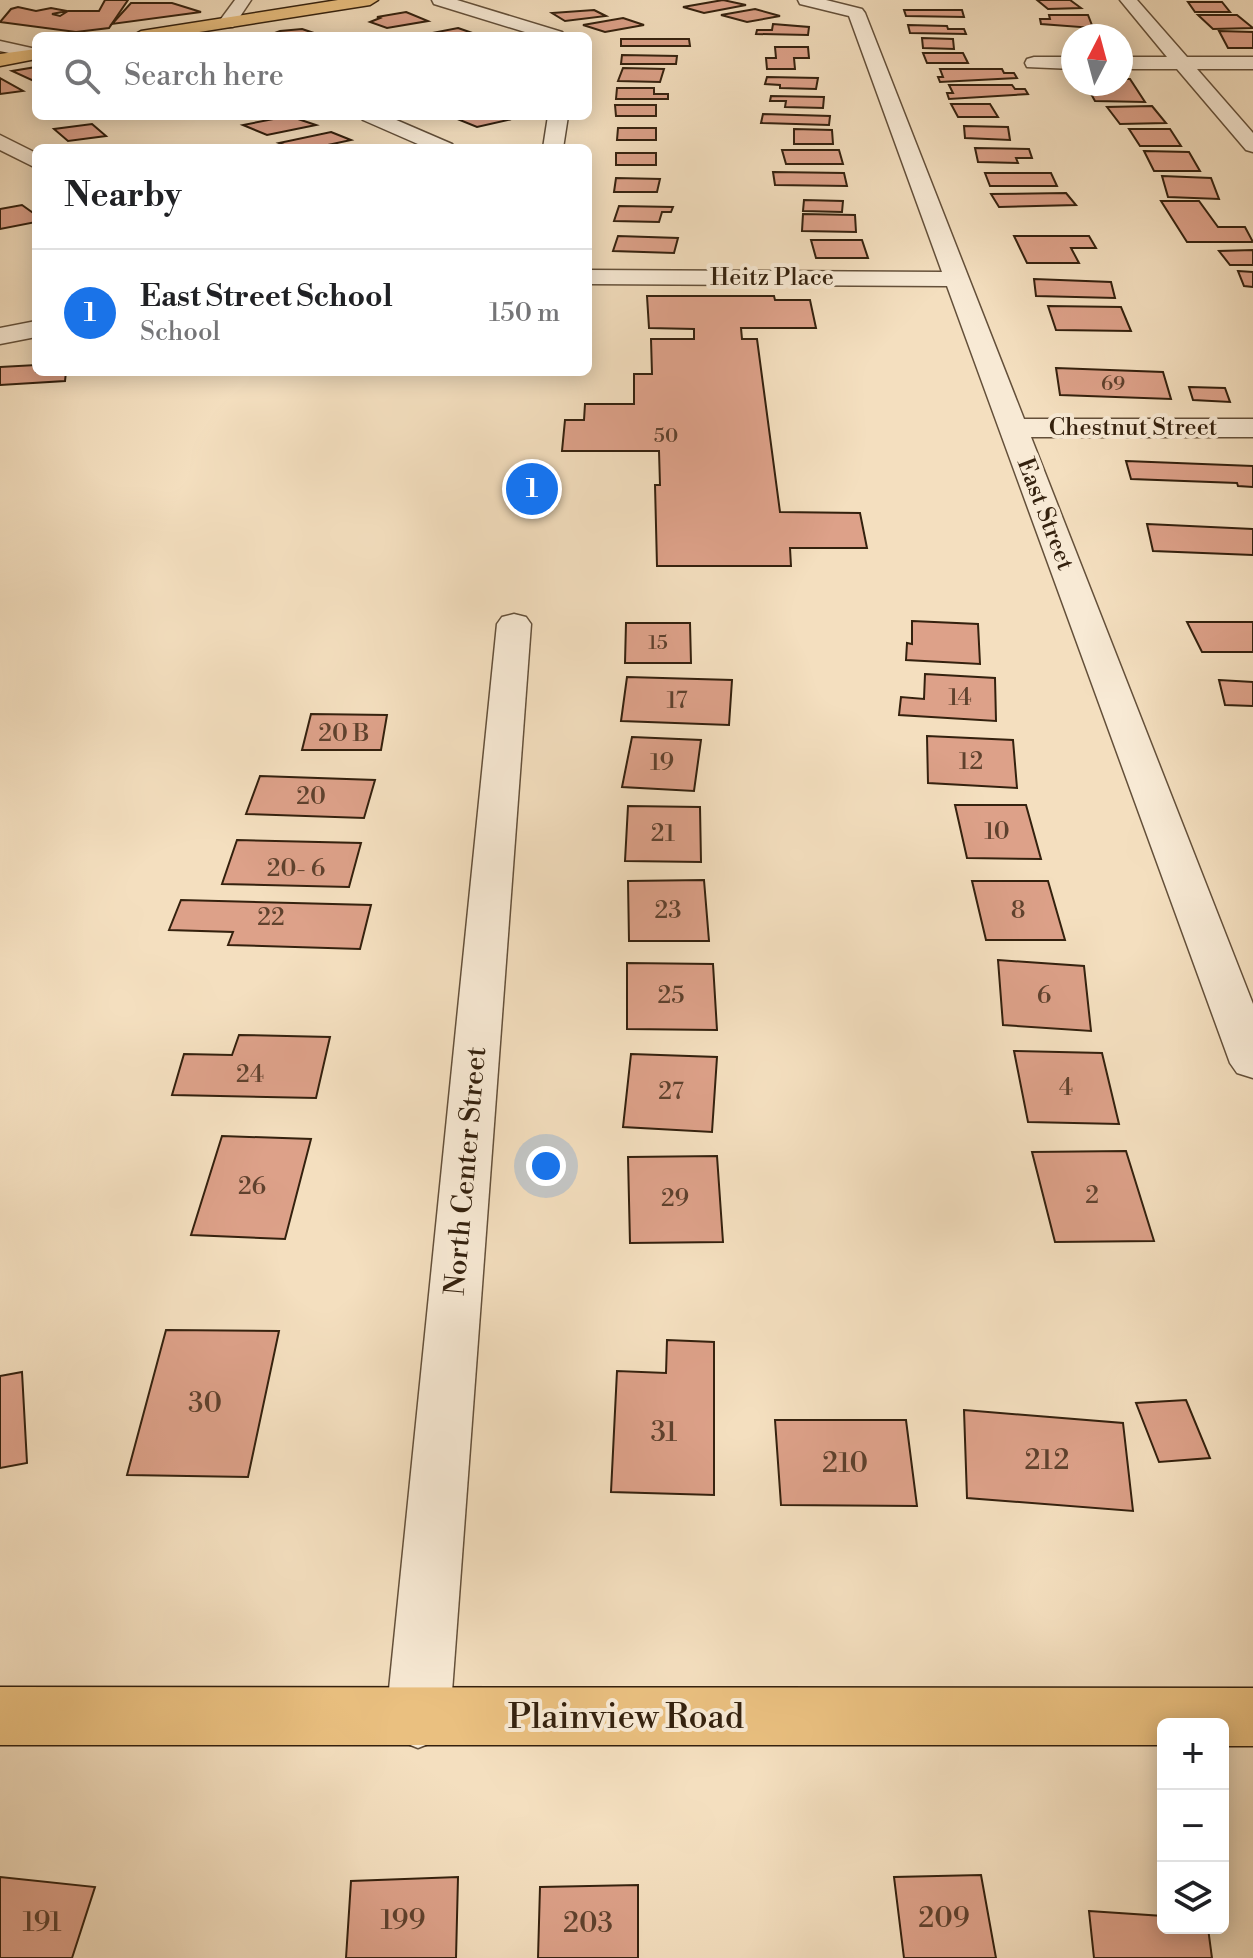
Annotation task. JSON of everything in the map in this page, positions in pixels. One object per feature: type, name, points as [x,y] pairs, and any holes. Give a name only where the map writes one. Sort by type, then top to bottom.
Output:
[{"type":"main road","points":[[182,32],[370,0]]},
{"type":"main road","points":[[0,60],[32,55]]},
{"type":"main road","name":"Plainview Road","points":[[0,1716],[418,1719],[1253,1717]]},
{"type":"street","points":[[227,23],[243,0]]},
{"type":"street","points":[[440,0],[543,32]]},
{"type":"street","name":"East Street","points":[[806,0],[856,13],[1253,1063]]},
{"type":"street","points":[[1128,0],[1253,146]]},
{"type":"street","points":[[0,46],[32,53]]},
{"type":"street","points":[[1034,63],[1061,63]]},
{"type":"street","points":[[1133,63],[1253,63]]},
{"type":"street","points":[[379,120],[436,144]]},
{"type":"street","points":[[554,144],[557,120]]},
{"type":"street","points":[[0,141],[32,160]]},
{"type":"street","name":"Heitz Place","points":[[592,277],[956,279]]},
{"type":"street","points":[[0,336],[32,330]]},
{"type":"street","name":"Chestnut Street","points":[[1012,428],[1253,428]]},
{"type":"street","name":"North Center Street","points":[[418,1719],[514,624]]},
{"type":"building","points":[[105,0],[128,0],[109,28],[76,32],[0,22],[11,9],[18,7],[36,11],[51,8],[67,11],[52,14],[60,16],[68,11],[99,11]]},
{"type":"building","points":[[723,0],[746,5],[704,13],[683,7]]},
{"type":"building","points":[[1037,0],[1070,0],[1081,8],[1048,9]]},
{"type":"building","points":[[1188,2],[1222,2],[1230,12],[1195,12]]},
{"type":"building","points":[[131,3],[172,3],[201,12],[112,24]]},
{"type":"building","points":[[755,9],[780,16],[747,22],[721,15]]},
{"type":"building","points":[[594,10],[606,16],[565,21],[552,13]]},
{"type":"building","points":[[904,10],[962,10],[964,17],[906,16]]},
{"type":"building","points":[[406,12],[428,21],[387,28],[370,22],[380,18],[377,17]]},
{"type":"building","points":[[1049,15],[1088,15],[1091,24],[1041,24],[1040,19],[1050,19]]},
{"type":"building","points":[[1198,15],[1237,15],[1253,28],[1213,29]]},
{"type":"building","points":[[623,18],[644,25],[605,32],[583,25]]},
{"type":"building","points":[[773,24],[809,27],[808,35],[756,34],[757,30],[772,30]]},
{"type":"building","points":[[908,25],[947,26],[948,29],[964,29],[966,34],[910,33]]},
{"type":"building","points":[[458,28],[470,32],[437,32]]},
{"type":"building","points":[[302,29],[311,32],[277,32]]},
{"type":"building","points":[[1219,31],[1253,32],[1253,48],[1228,48]]},
{"type":"building","points":[[922,38],[953,39],[954,49],[923,48]]},
{"type":"building","points":[[621,39],[689,39],[690,46],[621,46]]},
{"type":"building","points":[[775,47],[808,47],[809,58],[794,58],[795,69],[767,69],[766,58],[776,58]]},
{"type":"building","points":[[923,53],[963,53],[968,63],[927,63]]},
{"type":"building","points":[[622,55],[677,56],[676,64],[621,64]]},
{"type":"building","points":[[32,68],[32,80],[12,71]]},
{"type":"building","points":[[623,68],[664,69],[660,82],[618,81]]},
{"type":"building","points":[[940,69],[1002,69],[1004,73],[1014,73],[1017,78],[940,82],[938,77],[943,77]]},
{"type":"building","points":[[767,77],[818,78],[816,89],[780,88],[780,85],[765,84]]},
{"type":"building","points":[[0,78],[23,91],[0,94]]},
{"type":"building","points":[[1133,84],[1145,102],[1095,101],[1092,96],[1133,96]]},
{"type":"building","points":[[949,85],[1012,85],[1015,89],[1025,89],[1028,94],[949,99],[947,93],[953,93]]},
{"type":"building","points":[[617,88],[654,88],[654,94],[668,94],[668,99],[616,99]]},
{"type":"building","points":[[771,96],[824,97],[823,108],[785,107],[786,101],[770,101]]},
{"type":"building","points":[[951,104],[990,104],[998,117],[958,117]]},
{"type":"building","points":[[615,105],[656,105],[656,116],[616,116]]},
{"type":"building","points":[[1152,106],[1166,123],[1120,124],[1107,107]]},
{"type":"building","points":[[763,114],[830,116],[829,125],[761,123]]},
{"type":"building","points":[[269,120],[301,120],[316,125],[267,135],[243,125]]},
{"type":"building","points":[[460,120],[508,120],[477,127]]},
{"type":"building","points":[[92,124],[106,136],[68,141],[54,129]]},
{"type":"building","points":[[964,126],[1008,127],[1010,140],[965,138]]},
{"type":"building","points":[[618,128],[656,128],[656,140],[617,140]]},
{"type":"building","points":[[794,129],[832,130],[833,144],[794,144]]},
{"type":"building","points":[[1129,129],[1170,129],[1181,146],[1140,146]]},
{"type":"building","points":[[331,132],[351,140],[332,144],[279,143]]},
{"type":"building","points":[[975,148],[1029,149],[1032,158],[1016,158],[1018,163],[978,162]]},
{"type":"building","points":[[782,150],[839,150],[843,164],[786,164]]},
{"type":"building","points":[[1144,151],[1189,152],[1200,171],[1154,171]]},
{"type":"building","points":[[616,153],[656,153],[656,165],[616,165]]},
{"type":"building","points":[[773,172],[844,173],[847,186],[775,185]]},
{"type":"building","points":[[985,173],[1051,173],[1057,186],[990,186]]},
{"type":"building","points":[[1162,176],[1211,178],[1219,199],[1168,197]]},
{"type":"building","points":[[616,178],[660,179],[657,192],[614,192]]},
{"type":"building","points":[[1066,193],[1076,205],[999,207],[991,194]]},
{"type":"building","points":[[804,200],[843,201],[842,212],[803,211]]},
{"type":"building","points":[[1161,201],[1199,201],[1218,227],[1245,227],[1253,242],[1187,242]]},
{"type":"building","points":[[22,205],[32,212],[32,223],[0,229],[0,209]]},
{"type":"building","points":[[619,206],[673,207],[671,212],[662,212],[659,222],[614,221]]},
{"type":"building","points":[[803,214],[855,215],[856,232],[802,231]]},
{"type":"building","points":[[618,236],[678,238],[674,253],[613,251]]},
{"type":"building","points":[[1014,236],[1089,236],[1096,248],[1071,248],[1079,263],[1027,263]]},
{"type":"building","points":[[811,240],[862,240],[868,258],[816,258]]},
{"type":"building","points":[[1253,250],[1253,265],[1230,265],[1219,251]]},
{"type":"building","points":[[1238,271],[1253,272],[1253,287],[1244,286]]},
{"type":"building","points":[[1034,279],[1111,282],[1115,298],[1036,296]]},
{"type":"building","points":[[647,296],[774,296],[775,300],[810,300],[816,328],[741,328],[742,339],[757,339],[780,512],[860,513],[867,548],[790,548],[791,566],[657,566],[655,485],[660,485],[659,451],[562,451],[565,420],[584,420],[585,404],[634,404],[634,374],[652,374],[651,339],[694,339],[694,329],[649,328]]},
{"type":"building","points":[[1048,306],[1121,307],[1131,331],[1056,330]]},
{"type":"building","points":[[32,365],[32,376],[66,376],[65,381],[0,385],[0,367]]},
{"type":"building","points":[[1056,368],[1163,372],[1171,399],[1060,395]]},
{"type":"building","points":[[1189,387],[1225,388],[1230,402],[1193,400]]},
{"type":"building","points":[[1126,461],[1253,466],[1253,487],[1238,486],[1237,483],[1131,479]]},
{"type":"building","points":[[1147,524],[1253,529],[1253,555],[1153,551]]},
{"type":"building","points":[[912,621],[978,624],[980,664],[906,660],[907,643],[912,644]]},
{"type":"building","points":[[1187,622],[1253,622],[1253,652],[1202,652]]},
{"type":"building","points":[[626,623],[690,623],[691,663],[625,663]]},
{"type":"building","points":[[925,674],[995,678],[996,721],[899,715],[901,697],[924,699]]},
{"type":"building","points":[[627,677],[732,680],[729,725],[621,721]]},
{"type":"building","points":[[1219,680],[1253,682],[1253,706],[1225,705]]},
{"type":"building","points":[[311,714],[387,715],[381,750],[302,750]]},
{"type":"building","points":[[927,736],[1013,740],[1017,788],[928,783]]},
{"type":"building","points":[[632,737],[701,740],[694,791],[622,787]]},
{"type":"building","points":[[260,776],[375,780],[364,818],[246,814]]},
{"type":"building","points":[[955,805],[1026,805],[1041,859],[967,858]]},
{"type":"building","points":[[628,806],[700,807],[701,862],[625,861]]},
{"type":"building","points":[[237,840],[361,843],[349,887],[222,884]]},
{"type":"building","points":[[704,880],[709,941],[629,941],[628,881]]},
{"type":"building","points":[[972,881],[1048,881],[1065,940],[986,940]]},
{"type":"building","points":[[181,900],[371,905],[360,949],[228,945],[233,932],[169,930]]},
{"type":"building","points":[[998,960],[1084,966],[1091,1031],[1003,1025]]},
{"type":"building","points":[[627,963],[713,964],[717,1030],[627,1029]]},
{"type":"building","points":[[239,1035],[330,1037],[316,1098],[172,1095],[184,1054],[232,1055]]},
{"type":"building","points":[[1014,1051],[1102,1053],[1119,1124],[1028,1122]]},
{"type":"building","points":[[631,1054],[717,1057],[712,1132],[623,1127]]},
{"type":"building","points":[[222,1136],[311,1139],[285,1239],[191,1235]]},
{"type":"building","points":[[1126,1151],[1154,1241],[1055,1242],[1032,1152]]},
{"type":"building","points":[[717,1156],[723,1242],[630,1243],[628,1157]]},
{"type":"building","points":[[166,1330],[279,1331],[248,1477],[127,1475]]},
{"type":"building","points":[[667,1340],[714,1342],[714,1495],[611,1492],[617,1371],[666,1373]]},
{"type":"building","points":[[22,1372],[27,1463],[0,1468],[0,1376]]},
{"type":"building","points":[[1186,1400],[1210,1458],[1159,1462],[1136,1403]]},
{"type":"building","points":[[964,1410],[1123,1423],[1133,1511],[967,1498]]},
{"type":"building","points":[[775,1420],[906,1420],[917,1506],[781,1505]]},
{"type":"building","points":[[981,1875],[996,1958],[904,1958],[894,1877]]},
{"type":"building","points":[[0,1877],[95,1887],[72,1958],[0,1958]]},
{"type":"building","points":[[458,1877],[456,1958],[346,1958],[351,1881]]},
{"type":"building","points":[[638,1885],[638,1958],[538,1958],[540,1887]]},
{"type":"building","points":[[1089,1911],[1157,1916],[1157,1934],[1209,1934],[1212,1958],[1094,1958]]},
{"type":"place","name":"East Street School","points":[[532,489]]}]
